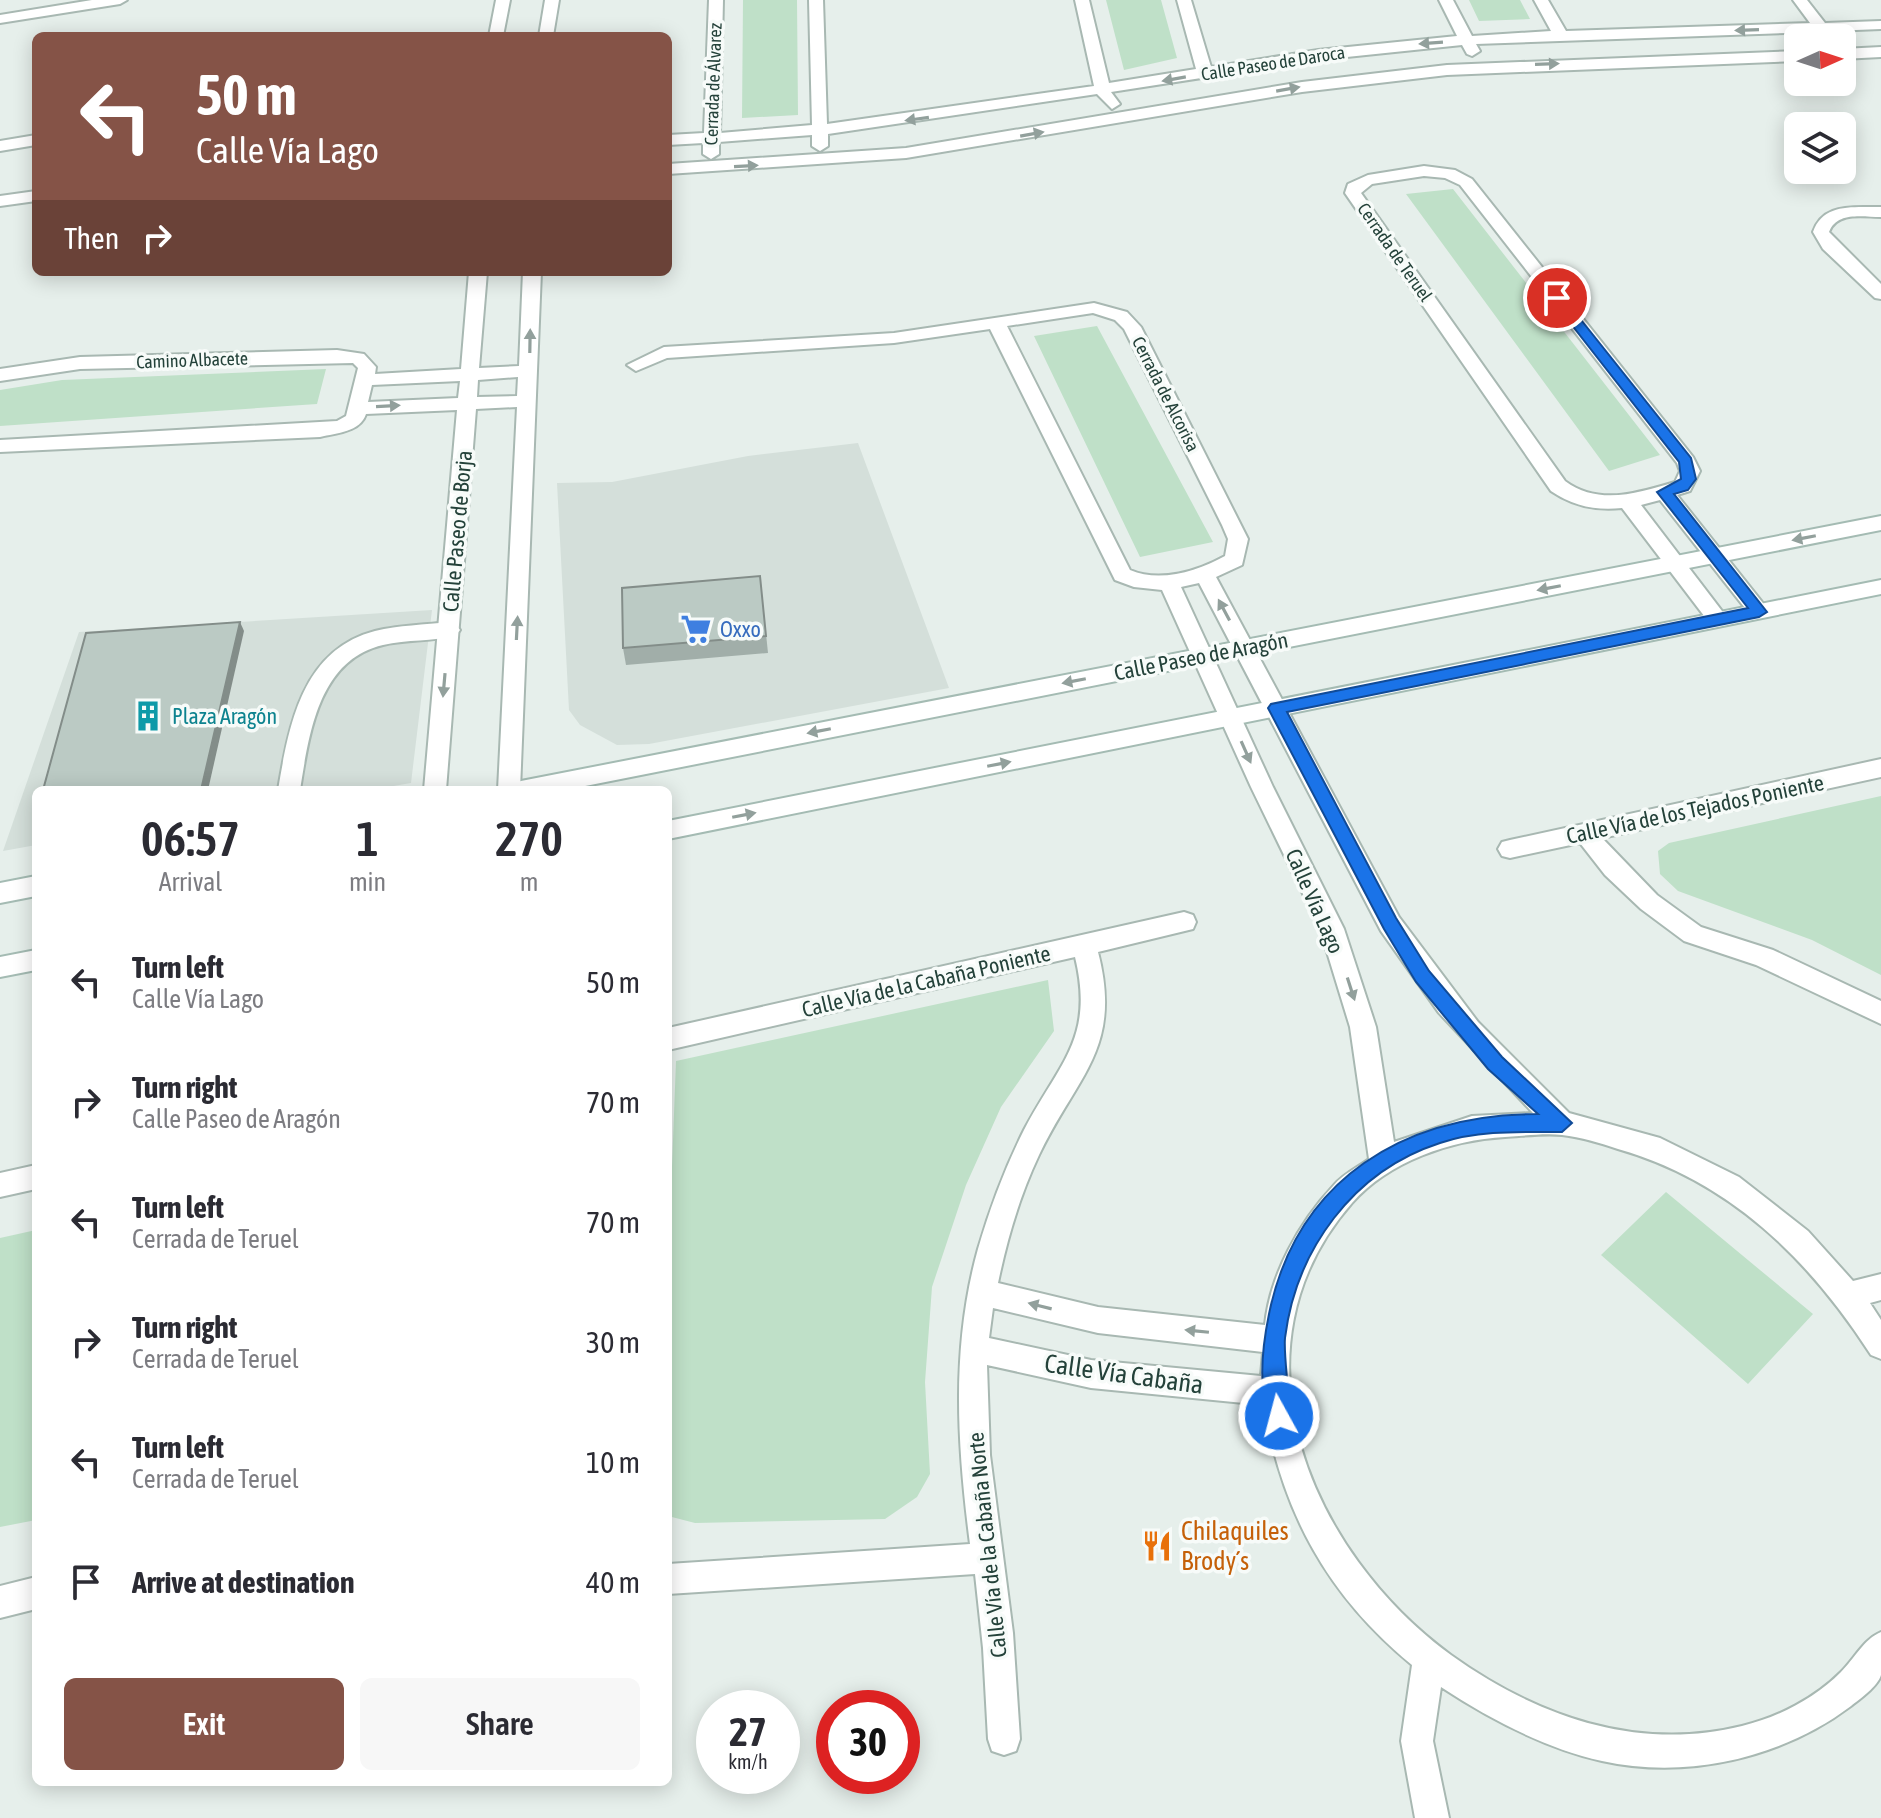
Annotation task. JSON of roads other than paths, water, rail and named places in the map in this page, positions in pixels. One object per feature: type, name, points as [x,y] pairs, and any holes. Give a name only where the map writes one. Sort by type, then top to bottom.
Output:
[{"type":"street","points":[[0,19],[24,7],[120,0]]},
{"type":"street","points":[[497,32],[503,0]]},
{"type":"street","points":[[547,32],[552,0]]},
{"type":"street","name":"Cerrada de Álvarez","points":[[710,168],[716,0]]},
{"type":"street","points":[[816,0],[820,162]]},
{"type":"street","points":[[1082,0],[1103,92],[1122,118]]},
{"type":"street","points":[[1184,0],[1205,73]]},
{"type":"street","points":[[1446,0],[1482,68]]},
{"type":"street","points":[[1541,0],[1562,37]]},
{"type":"street","points":[[1800,0],[1817,24]]},
{"type":"street","name":"Calle Paseo de Daroca","points":[[1856,29],[1881,25]]},
{"type":"street","name":"Calle Paseo de Daroca","points":[[672,140],[820,132],[1103,92],[1318,55],[1465,41],[1784,34]]},
{"type":"street","points":[[1856,53],[1881,52]]},
{"type":"street","points":[[1318,55],[1337,82]]},
{"type":"street","name":"Calle Paseo de Daroca","points":[[672,169],[820,162],[985,142],[1337,82],[1482,68],[1784,57]]},
{"type":"street","points":[[0,146],[32,141]]},
{"type":"street","name":"Cerrada de Teruel","points":[[1424,171],[1449,173],[1466,182],[1686,461],[1688,479],[1683,486],[1664,492],[1589,503],[1569,496],[1558,486],[1353,193],[1354,187],[1368,180],[1424,171]]},
{"type":"street","points":[[1,196],[32,196]]},
{"type":"street","points":[[1881,212],[1831,215],[1822,222],[1821,232],[1829,245],[1881,294]]},
{"type":"street","name":"Calle Paseo de Borja","points":[[435,786],[478,276]]},
{"type":"street","points":[[509,786],[532,276]]},
{"type":"street","name":"Cerrada de Alcorisa","points":[[636,365],[664,353],[894,338],[996,322],[1094,308],[1121,316],[1132,327],[1238,539],[1235,560],[1204,573],[1168,580],[1131,581],[1114,564],[996,322]]},
{"type":"street","name":"Camino Albacete","points":[[0,375],[80,363],[337,356],[358,358],[365,362],[364,380]]},
{"type":"street","points":[[0,446],[320,431],[343,426],[355,419],[364,380],[530,371]]},
{"type":"street","points":[[358,408],[528,401]]},
{"type":"street","points":[[1664,492],[1759,612]]},
{"type":"street","points":[[1626,499],[1718,620]]},
{"type":"street","name":"Calle Paseo de Aragón","points":[[541,786],[1881,523]]},
{"type":"street","points":[[1204,573],[1390,924],[1423,976],[1495,1063],[1562,1123]]},
{"type":"street","points":[[1168,580],[1202,656]]},
{"type":"street","points":[[672,829],[1881,587]]},
{"type":"street","points":[[290,786],[300,726],[309,700],[322,676],[337,659],[354,647],[376,639],[449,630]]},
{"type":"street","name":"Calle Vía Lago","points":[[1202,656],[1332,929],[1363,1027],[1383,1160]]},
{"type":"street","name":"Calle Vía de los Tejados Poniente","points":[[1510,849],[1881,768]]},
{"type":"street","points":[[1585,833],[1613,868],[1649,902],[1693,934],[1764,957],[1881,1013]]},
{"type":"street","points":[[0,893],[32,887]]},
{"type":"street","name":"Calle Vía de la Cabaña Poniente","points":[[672,1038],[1184,922]]},
{"type":"street","name":"Calle Vía de la Cabaña Norte","points":[[1004,1739],[996,1620],[973,1435],[974,1348],[981,1292],[1004,1209],[1035,1135],[1065,1089],[1088,1044],[1095,1003],[1084,945]]},
{"type":"street","points":[[0,967],[32,961]]},
{"type":"street","points":[[1881,1344],[1849,1295],[1789,1229],[1718,1177],[1641,1141],[1562,1123],[1498,1123],[1437,1134],[1383,1160],[1342,1192],[1308,1234],[1286,1283],[1274,1340],[1274,1392],[1289,1463],[1319,1534],[1367,1602],[1429,1661],[1519,1718],[1618,1748],[1714,1749],[1801,1722],[1868,1669],[1881,1648]]},
{"type":"street","points":[[0,1185],[32,1178]]},
{"type":"street","points":[[1849,1295],[1881,1287]]},
{"type":"street","points":[[981,1292],[1098,1320],[1274,1340]]},
{"type":"street","name":"Calle Vía Cabaña","points":[[974,1348],[1091,1374],[1274,1392]]},
{"type":"street","points":[[672,1579],[986,1558]]},
{"type":"street","points":[[0,1602],[32,1594]]},
{"type":"street","points":[[1429,1661],[1417,1741],[1432,1818]]},
{"type":"place","name":"Oxxo","points":[[696,629]]},
{"type":"place","name":"Plaza Aragón","points":[[148,716]]},
{"type":"place","name":"Chilaquiles Brody´s","points":[[1157,1546]]}]
